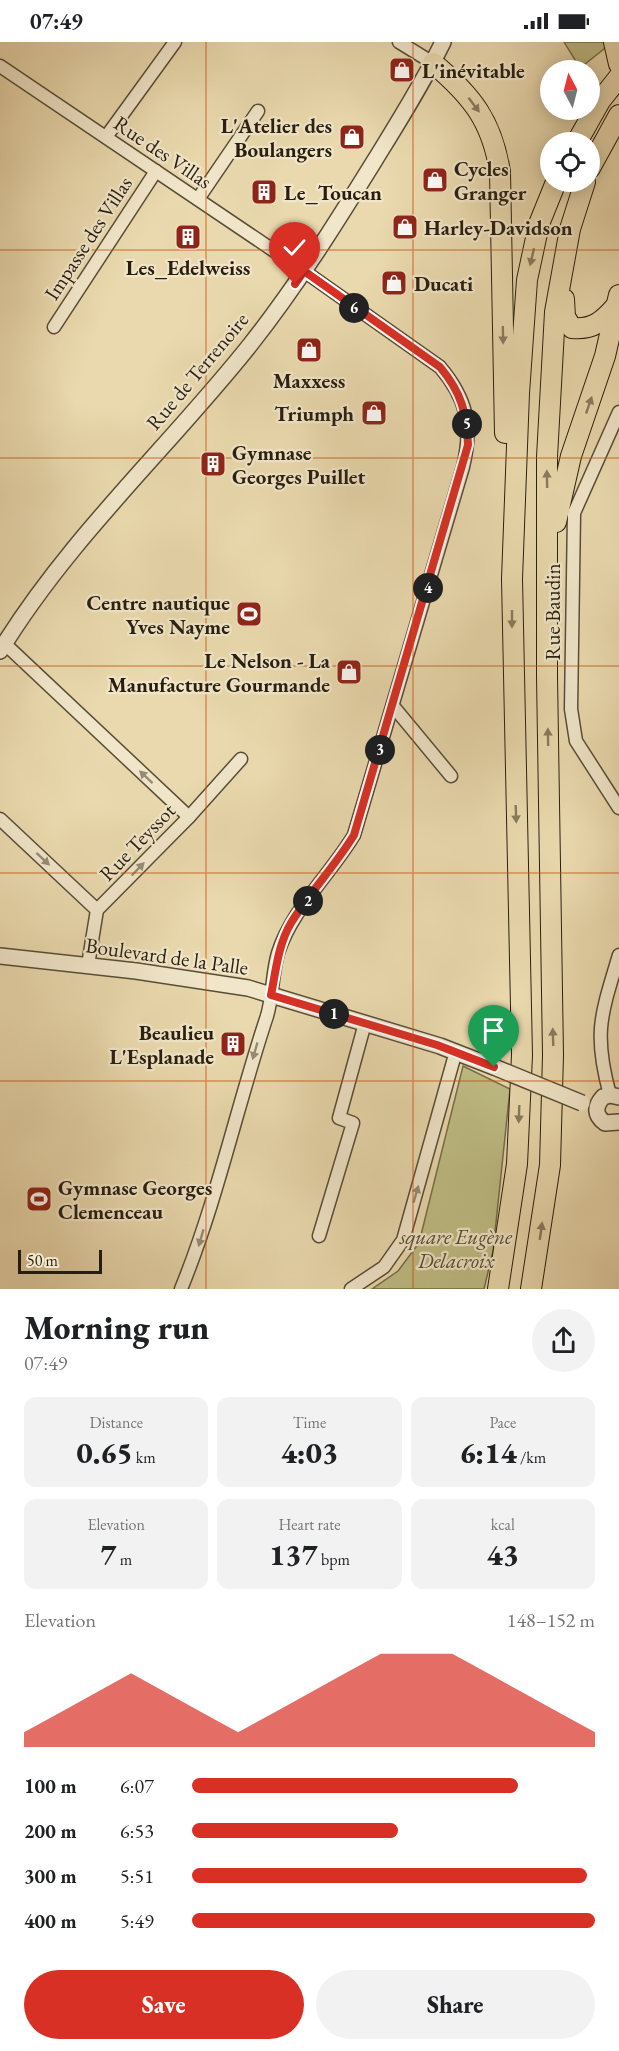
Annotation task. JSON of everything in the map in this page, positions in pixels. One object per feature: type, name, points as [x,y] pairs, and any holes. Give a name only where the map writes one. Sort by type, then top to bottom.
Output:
[{"type":"highway","points":[[614,42],[619,64]]},
{"type":"highway","points":[[433,63],[460,87],[483,117],[495,142],[500,172],[506,437],[512,579],[522,1055],[517,1164],[498,1289]]},
{"type":"highway","points":[[583,132],[600,101],[619,77]]},
{"type":"highway","points":[[600,147],[619,115]]},
{"type":"highway","points":[[512,579],[527,280],[539,224],[552,192]]},
{"type":"highway","points":[[531,1289],[550,1166],[554,1055],[547,676],[547,457],[555,324],[570,229],[582,192]]},
{"type":"highway","points":[[570,229],[564,317],[572,328],[586,329],[603,321],[618,300]]},
{"type":"highway","points":[[548,585],[558,509],[571,456],[605,356],[618,300]]},
{"type":"street","points":[[106,137],[175,42]]},
{"type":"street","points":[[399,42],[433,63]]},
{"type":"street","name":"Rue de Terrenoire","points":[[2,648],[60,568],[141,467],[250,344],[304,271],[346,207],[433,63],[443,42]]},
{"type":"street","name":"Rue des Villas","points":[[0,66],[304,271],[440,367],[455,385],[463,402],[467,422],[468,445],[463,467],[354,835],[338,861],[291,923],[278,954],[267,1015],[198,1248],[181,1289]]},
{"type":"street","points":[[198,199],[258,111]]},
{"type":"street","name":"Impasse des Villas","points":[[54,327],[156,171]]},
{"type":"street","name":"Rue Baudin","points":[[619,412],[574,513],[572,602],[572,709],[575,735],[585,757],[619,808]]},
{"type":"street","points":[[2,648],[189,817]]},
{"type":"street","points":[[393,706],[451,776]]},
{"type":"street","name":"Rue Teyssot","points":[[88,965],[97,910],[189,817],[241,759]]},
{"type":"street","points":[[0,819],[97,910]]},
{"type":"street","points":[[589,1105],[603,1097],[615,1096],[599,1047],[601,1016],[619,955]]},
{"type":"street","name":"Boulevard de la Palle","points":[[0,956],[215,981],[271,995],[456,1051],[589,1105],[605,1123],[619,1122]]},
{"type":"street","points":[[319,1236],[353,1123],[339,1118],[365,1023]]},
{"type":"street","points":[[351,1289],[384,1268],[403,1240],[456,1051]]},
{"type":"green space","points":[[564,42],[608,42],[609,45],[590,60],[575,60]]},
{"type":"green space","name":"square Eugène Delacroix","points":[[463,1066],[510,1089],[493,1251],[484,1289],[372,1289],[398,1271],[419,1243]]},
{"type":"place","name":"L'inévitable","points":[[402,70]]},
{"type":"place","name":"L'Atelier des Boulangers","points":[[352,137]]},
{"type":"place","name":"Cycles Granger","points":[[435,180]]},
{"type":"place","name":"Le_Toucan","points":[[264,192]]},
{"type":"place","name":"Harley-Davidson","points":[[405,227]]},
{"type":"place","name":"Les_Edelweiss","points":[[188,237]]},
{"type":"place","name":"Ducati","points":[[394,283]]},
{"type":"place","name":"Maxxess","points":[[309,350]]},
{"type":"place","name":"Triumph","points":[[374,413]]},
{"type":"place","name":"Gymnase Georges Puillet","points":[[213,464]]},
{"type":"place","name":"Centre nautique Yves Nayme","points":[[249,614]]},
{"type":"place","name":"Le Nelson - La Manufacture Gourmande","points":[[349,672]]},
{"type":"place","name":"Beaulieu L'Esplanade","points":[[233,1044]]},
{"type":"place","name":"Gymnase Georges Clemenceau","points":[[39,1199]]},
{"type":"route","points":[[295,284],[304,271],[440,367],[455,385],[463,402],[468,445],[421,613],[354,835],[338,861],[291,923],[278,954],[271,995],[290,1003],[333,1013],[456,1051],[494,1067]]}]
